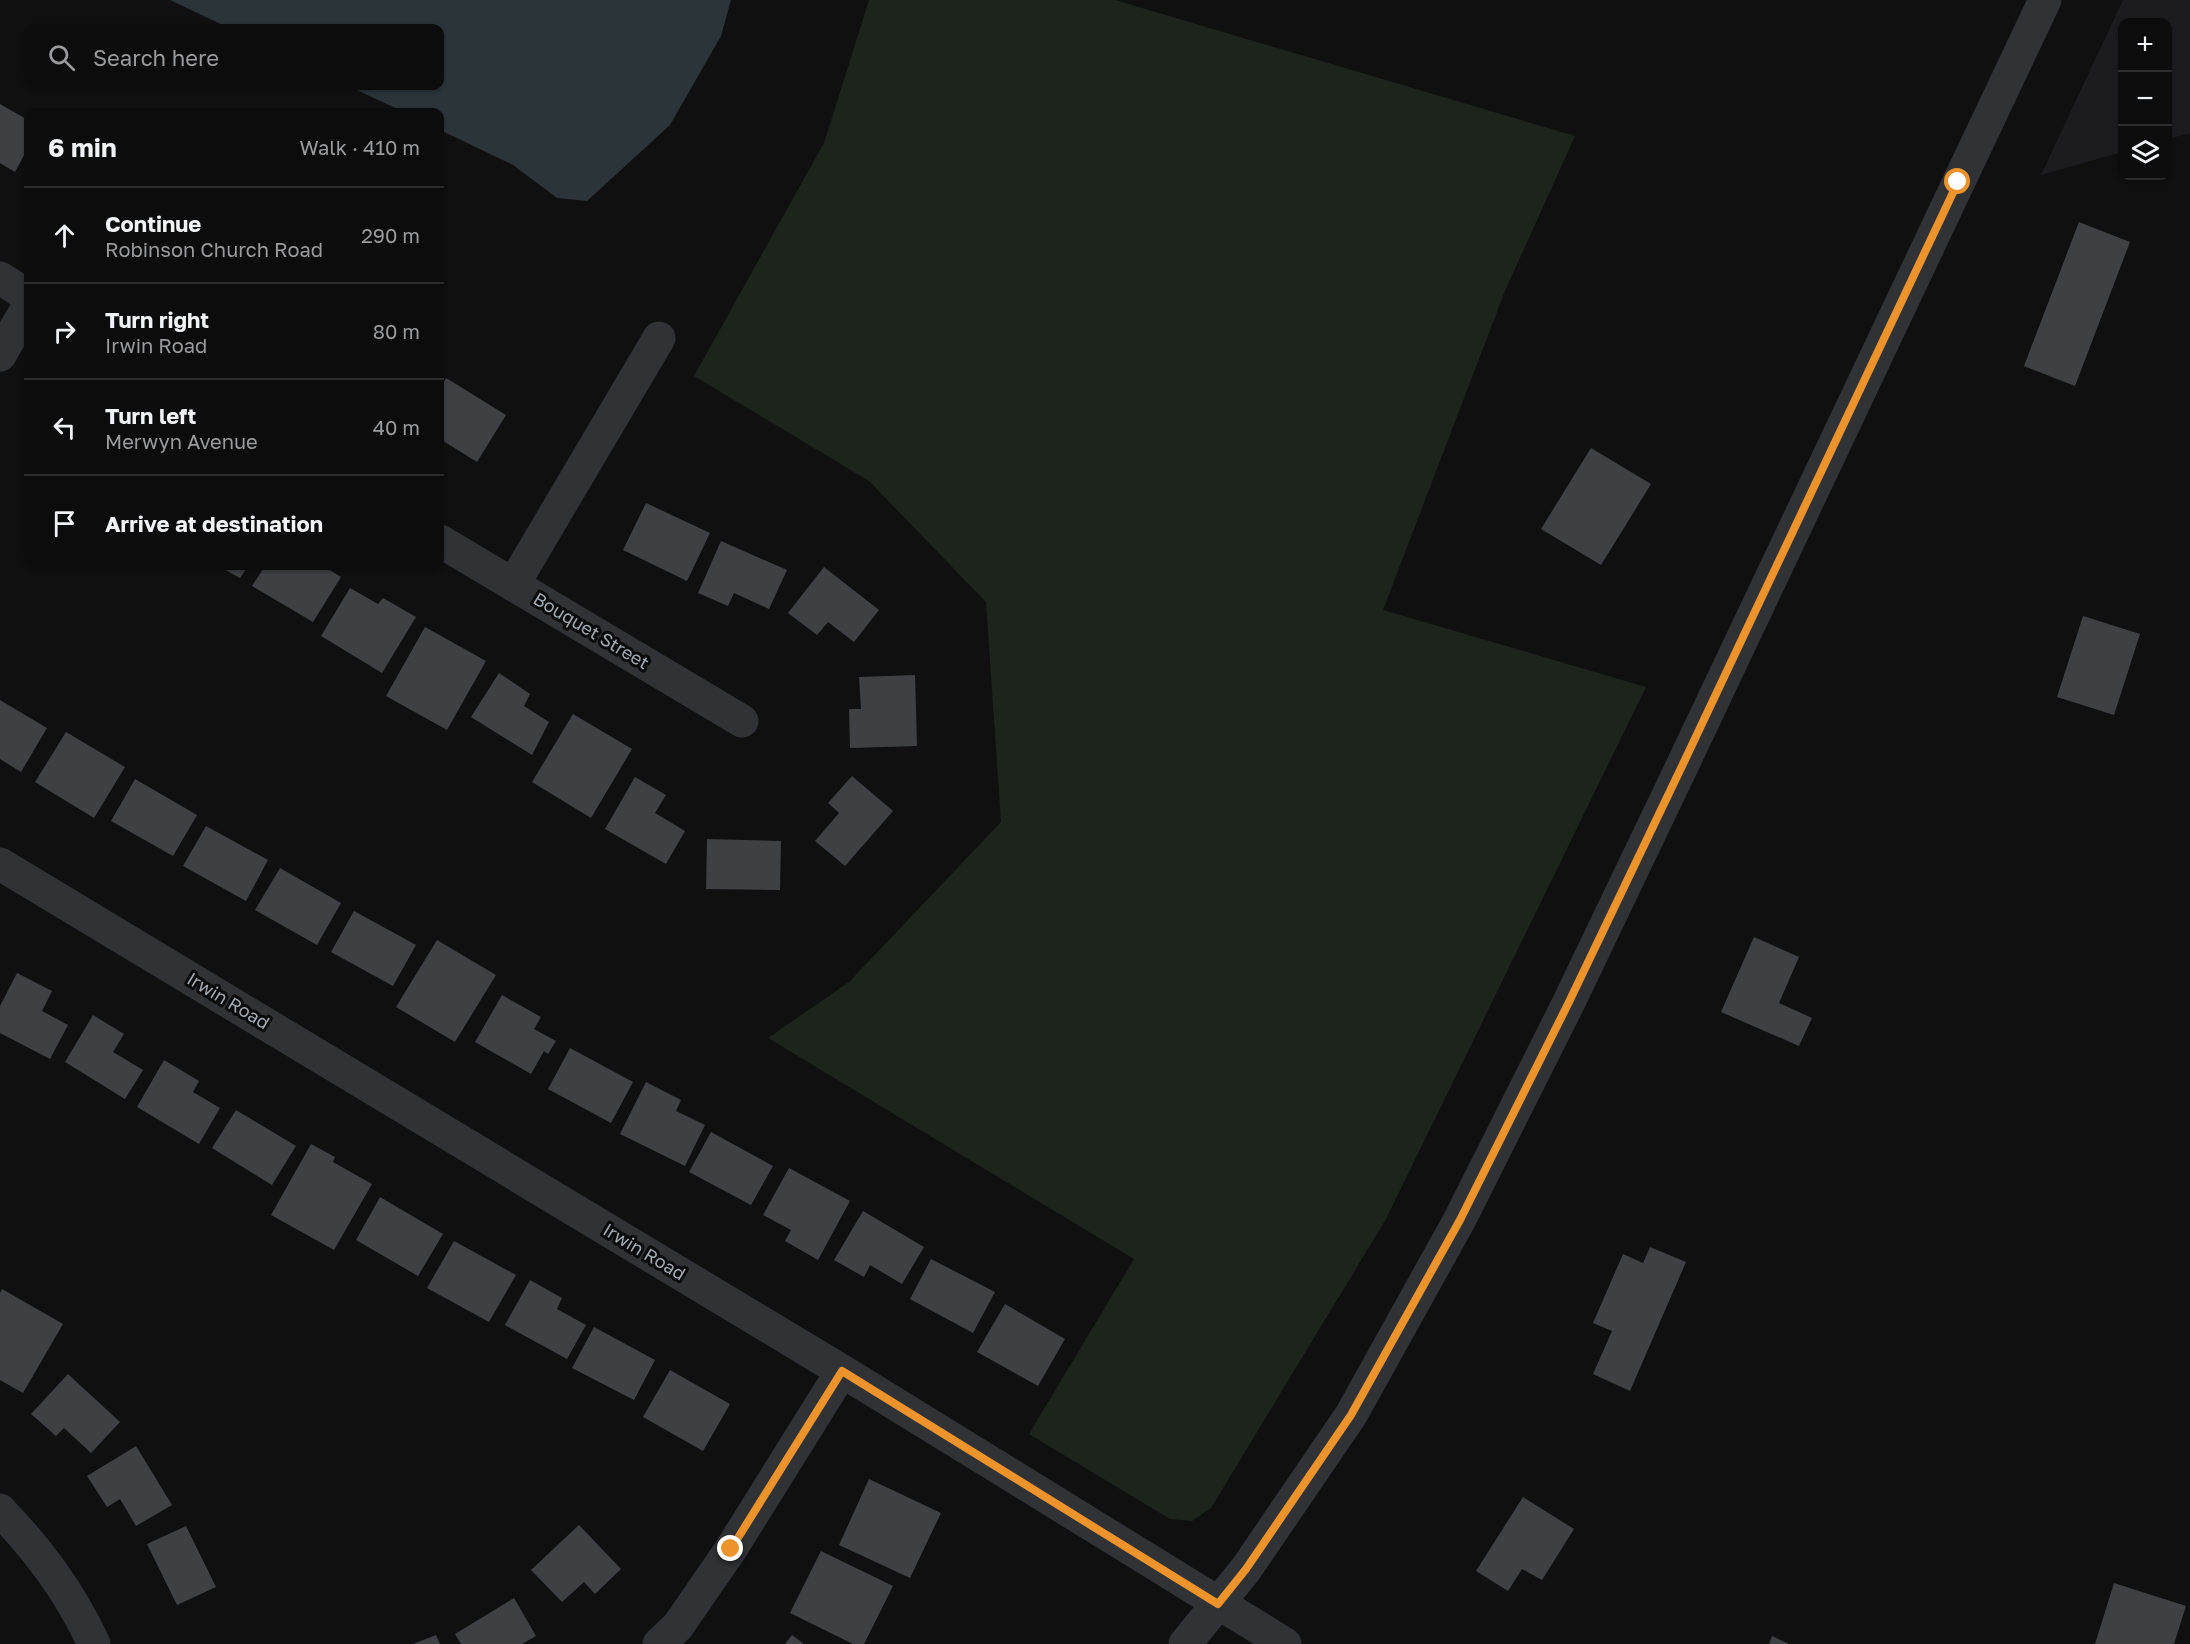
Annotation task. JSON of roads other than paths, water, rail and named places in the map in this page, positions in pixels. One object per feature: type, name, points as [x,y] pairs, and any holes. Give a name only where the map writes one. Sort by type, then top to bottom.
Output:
[{"type":"street","points":[[1185,1644],[1246,1569],[1351,1415],[1460,1220],[1568,1004],[2045,0]]},
{"type":"street","points":[[0,278],[24,293]]},
{"type":"street","points":[[0,356],[24,314]]},
{"type":"street","points":[[513,585],[659,338]]},
{"type":"street","name":"Bouquet Street","points":[[444,543],[742,721]]},
{"type":"street","name":"Irwin Road","points":[[0,864],[842,1371],[1285,1644]]},
{"type":"street","points":[[659,1644],[678,1626],[731,1549],[842,1371]]},
{"type":"street","points":[[0,1510],[28,1539],[63,1585],[94,1644]]}]
